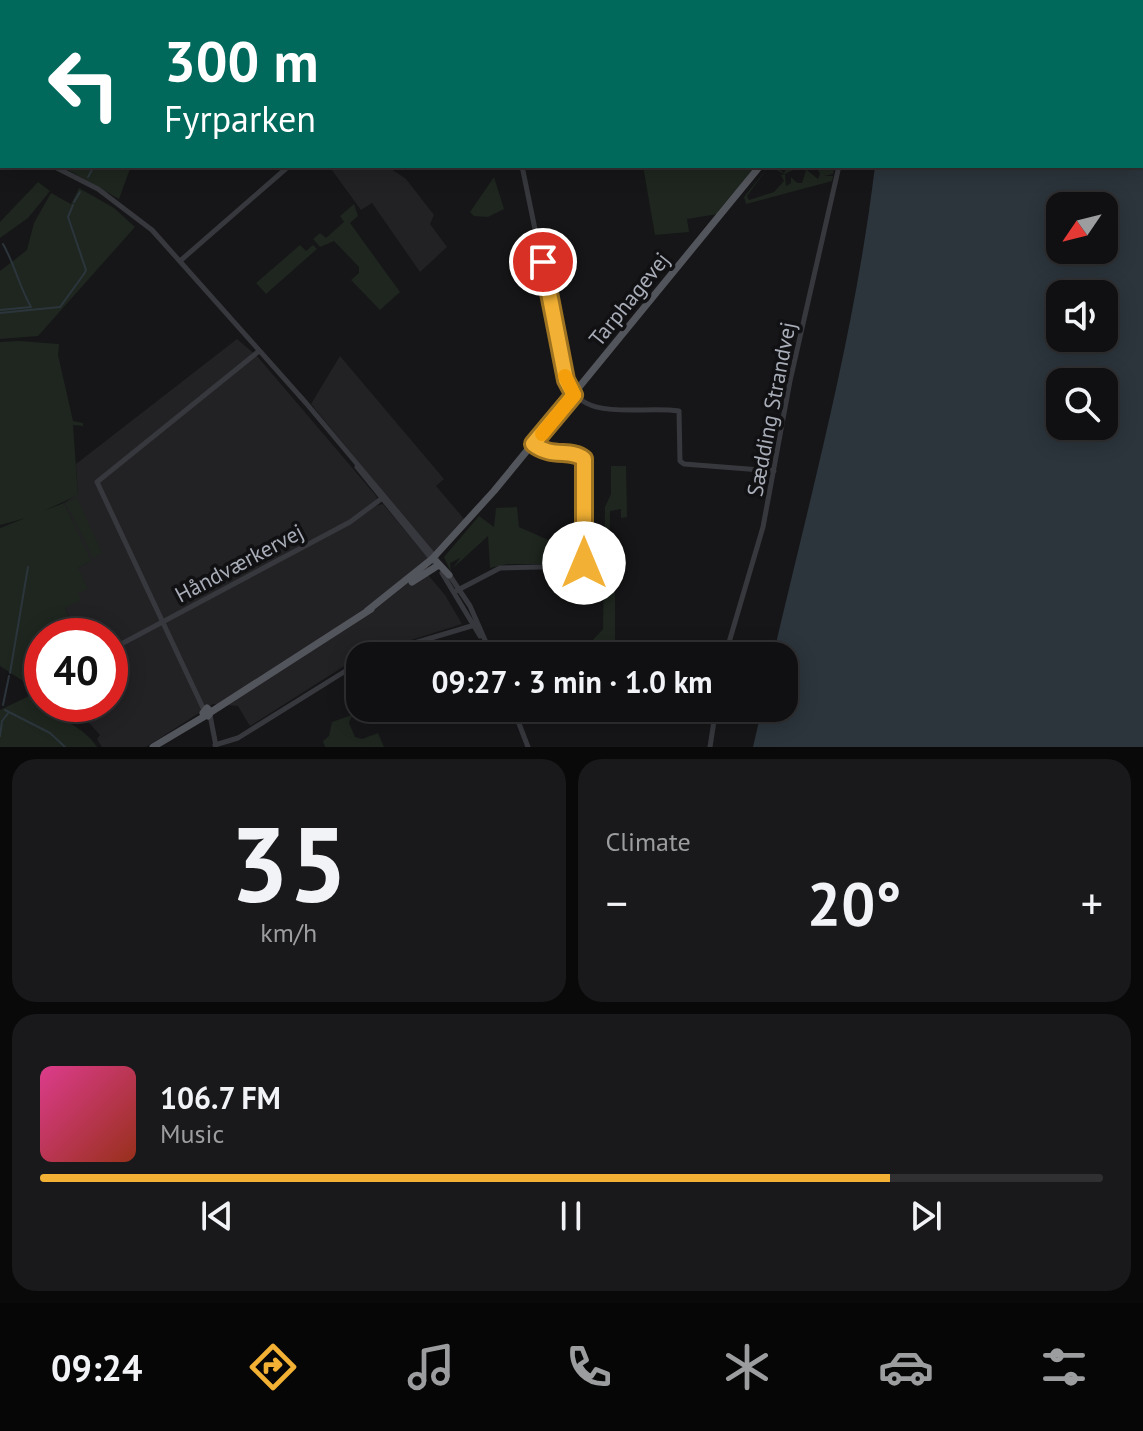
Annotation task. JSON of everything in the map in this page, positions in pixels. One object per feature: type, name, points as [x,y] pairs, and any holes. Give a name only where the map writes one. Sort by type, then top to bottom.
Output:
[{"type":"main road","name":"Tarphagevej","points":[[207,712],[153,747],[413,581],[435,560],[758,168]]},
{"type":"main road","name":"Tarphagevej","points":[[367,611],[435,560],[494,491]]},
{"type":"main road","points":[[435,560],[449,575]]},
{"type":"street","points":[[57,168],[130,211],[182,261],[206,291]]},
{"type":"street","points":[[182,261],[287,168]]},
{"type":"street","points":[[522,168],[566,380],[574,395],[592,408],[679,411],[680,461],[684,464],[774,471]]},
{"type":"street","name":"Sædding Strandvej","points":[[729,642],[763,527],[790,381],[839,168]]},
{"type":"street","points":[[130,211],[206,291],[350,456],[458,591]]},
{"type":"street","points":[[163,245],[182,261]]},
{"type":"street","points":[[259,351],[101,478],[97,487],[207,712],[216,746],[238,738],[346,671]]},
{"type":"street","points":[[458,591],[500,568],[581,567],[584,563],[584,459],[579,454],[545,453],[533,444]]},
{"type":"street","points":[[350,456],[381,499],[435,560]]},
{"type":"street","name":"Håndværkervej","points":[[128,640],[350,522],[381,499]]},
{"type":"street","points":[[449,575],[485,642]]},
{"type":"street","points":[[416,642],[476,623]]},
{"type":"street","points":[[518,722],[528,747]]},
{"type":"street","points":[[710,747],[714,722]]},
{"type":"shaded area","points":[[68,168],[130,168],[119,199]]},
{"type":"shaded area","points":[[330,168],[390,168],[406,179],[434,215],[430,224],[447,247],[420,272],[372,203],[361,210]]},
{"type":"shaded area","points":[[643,168],[755,168],[718,214],[687,219],[689,232],[655,235]]},
{"type":"shaded area","points":[[767,168],[747,196],[749,200],[774,192],[784,181],[781,175],[785,174],[786,186],[791,183],[791,177],[802,183],[804,168],[818,179],[820,173],[816,168],[834,168],[833,174],[824,176],[833,176],[832,181],[746,204],[744,197]]},
{"type":"shaded area","points":[[776,168],[784,173],[786,168],[797,168],[785,174]]},
{"type":"shaded area","points":[[875,168],[1143,168],[1143,747],[753,747],[759,722],[798,722],[798,642],[776,642],[856,290]]},
{"type":"shaded area","points":[[494,177],[504,209],[488,217],[474,216],[470,212]]},
{"type":"shaded area","points":[[38,182],[50,191],[28,218],[0,238],[0,222]]},
{"type":"shaded area","points":[[79,188],[114,208],[135,227],[38,336],[0,339],[0,271],[27,250],[34,223],[51,193],[71,204]]},
{"type":"shaded area","points":[[354,204],[358,216],[350,223],[400,292],[380,310],[351,280],[359,273],[359,267],[334,241],[320,247],[313,239],[320,233],[326,238],[344,222],[340,216]]},
{"type":"shaded area","points":[[300,245],[306,251],[313,245],[317,249],[266,294],[256,283]]},
{"type":"shaded area","points":[[237,339],[257,356],[377,497],[375,506],[383,504],[427,557],[429,576],[445,595],[462,624],[405,642],[346,642],[346,665],[250,726],[238,706],[213,704],[146,747],[102,747],[97,739],[100,735],[88,722],[128,722],[128,618],[70,618],[65,608],[78,593],[78,568],[90,561],[64,503],[78,494],[76,464]]},
{"type":"shaded area","points":[[0,342],[59,344],[58,355],[73,421],[83,423],[83,426],[73,425],[78,495],[33,516],[0,525]]},
{"type":"shaded area","points":[[340,356],[444,479],[436,486],[465,520],[433,553],[311,404]]},
{"type":"shaded area","points":[[611,466],[626,466],[627,517],[621,518],[621,509],[610,511],[609,593],[615,593],[615,642],[591,642],[603,629],[605,507],[611,494]]},
{"type":"shaded area","points":[[77,498],[102,553],[93,558],[66,503]]},
{"type":"shaded area","points":[[64,503],[91,561],[78,568],[88,589],[78,593],[81,600],[65,608],[70,618],[24,618],[24,682],[0,666],[0,528]]},
{"type":"shaded area","points":[[517,507],[519,527],[566,548],[577,548],[579,519],[575,518],[582,513],[579,564],[508,564],[490,568],[488,536],[453,568],[460,558],[450,563],[451,572],[444,557],[479,516],[494,527],[496,508]]},
{"type":"shaded area","points":[[24,698],[24,722],[67,722],[83,732],[97,747],[0,747],[0,710]]},
{"type":"shaded area","points":[[346,717],[355,737],[362,739],[378,733],[384,747],[325,747],[323,741],[329,736],[332,722]]},
{"type":"waterway","points":[[88,177],[93,168]]},
{"type":"waterway","points":[[74,202],[80,192]]},
{"type":"waterway","points":[[0,313],[60,307],[84,274],[86,270],[68,217],[73,205]]},
{"type":"waterway","points":[[3,244],[31,307]]},
{"type":"waterway","points":[[0,310],[31,307]]},
{"type":"waterway","points":[[10,673],[28,567]]},
{"type":"waterway","points":[[3,705],[9,676]]},
{"type":"waterway","points":[[5,710],[50,733],[65,747]]},
{"type":"waterway","points":[[0,736],[2,721],[9,712]]},
{"type":"slow traffic","points":[[542,434],[574,395],[565,376]]},
{"type":"route","points":[[543,262],[566,380],[574,395],[533,444],[545,453],[579,454],[584,459],[584,563]]}]
